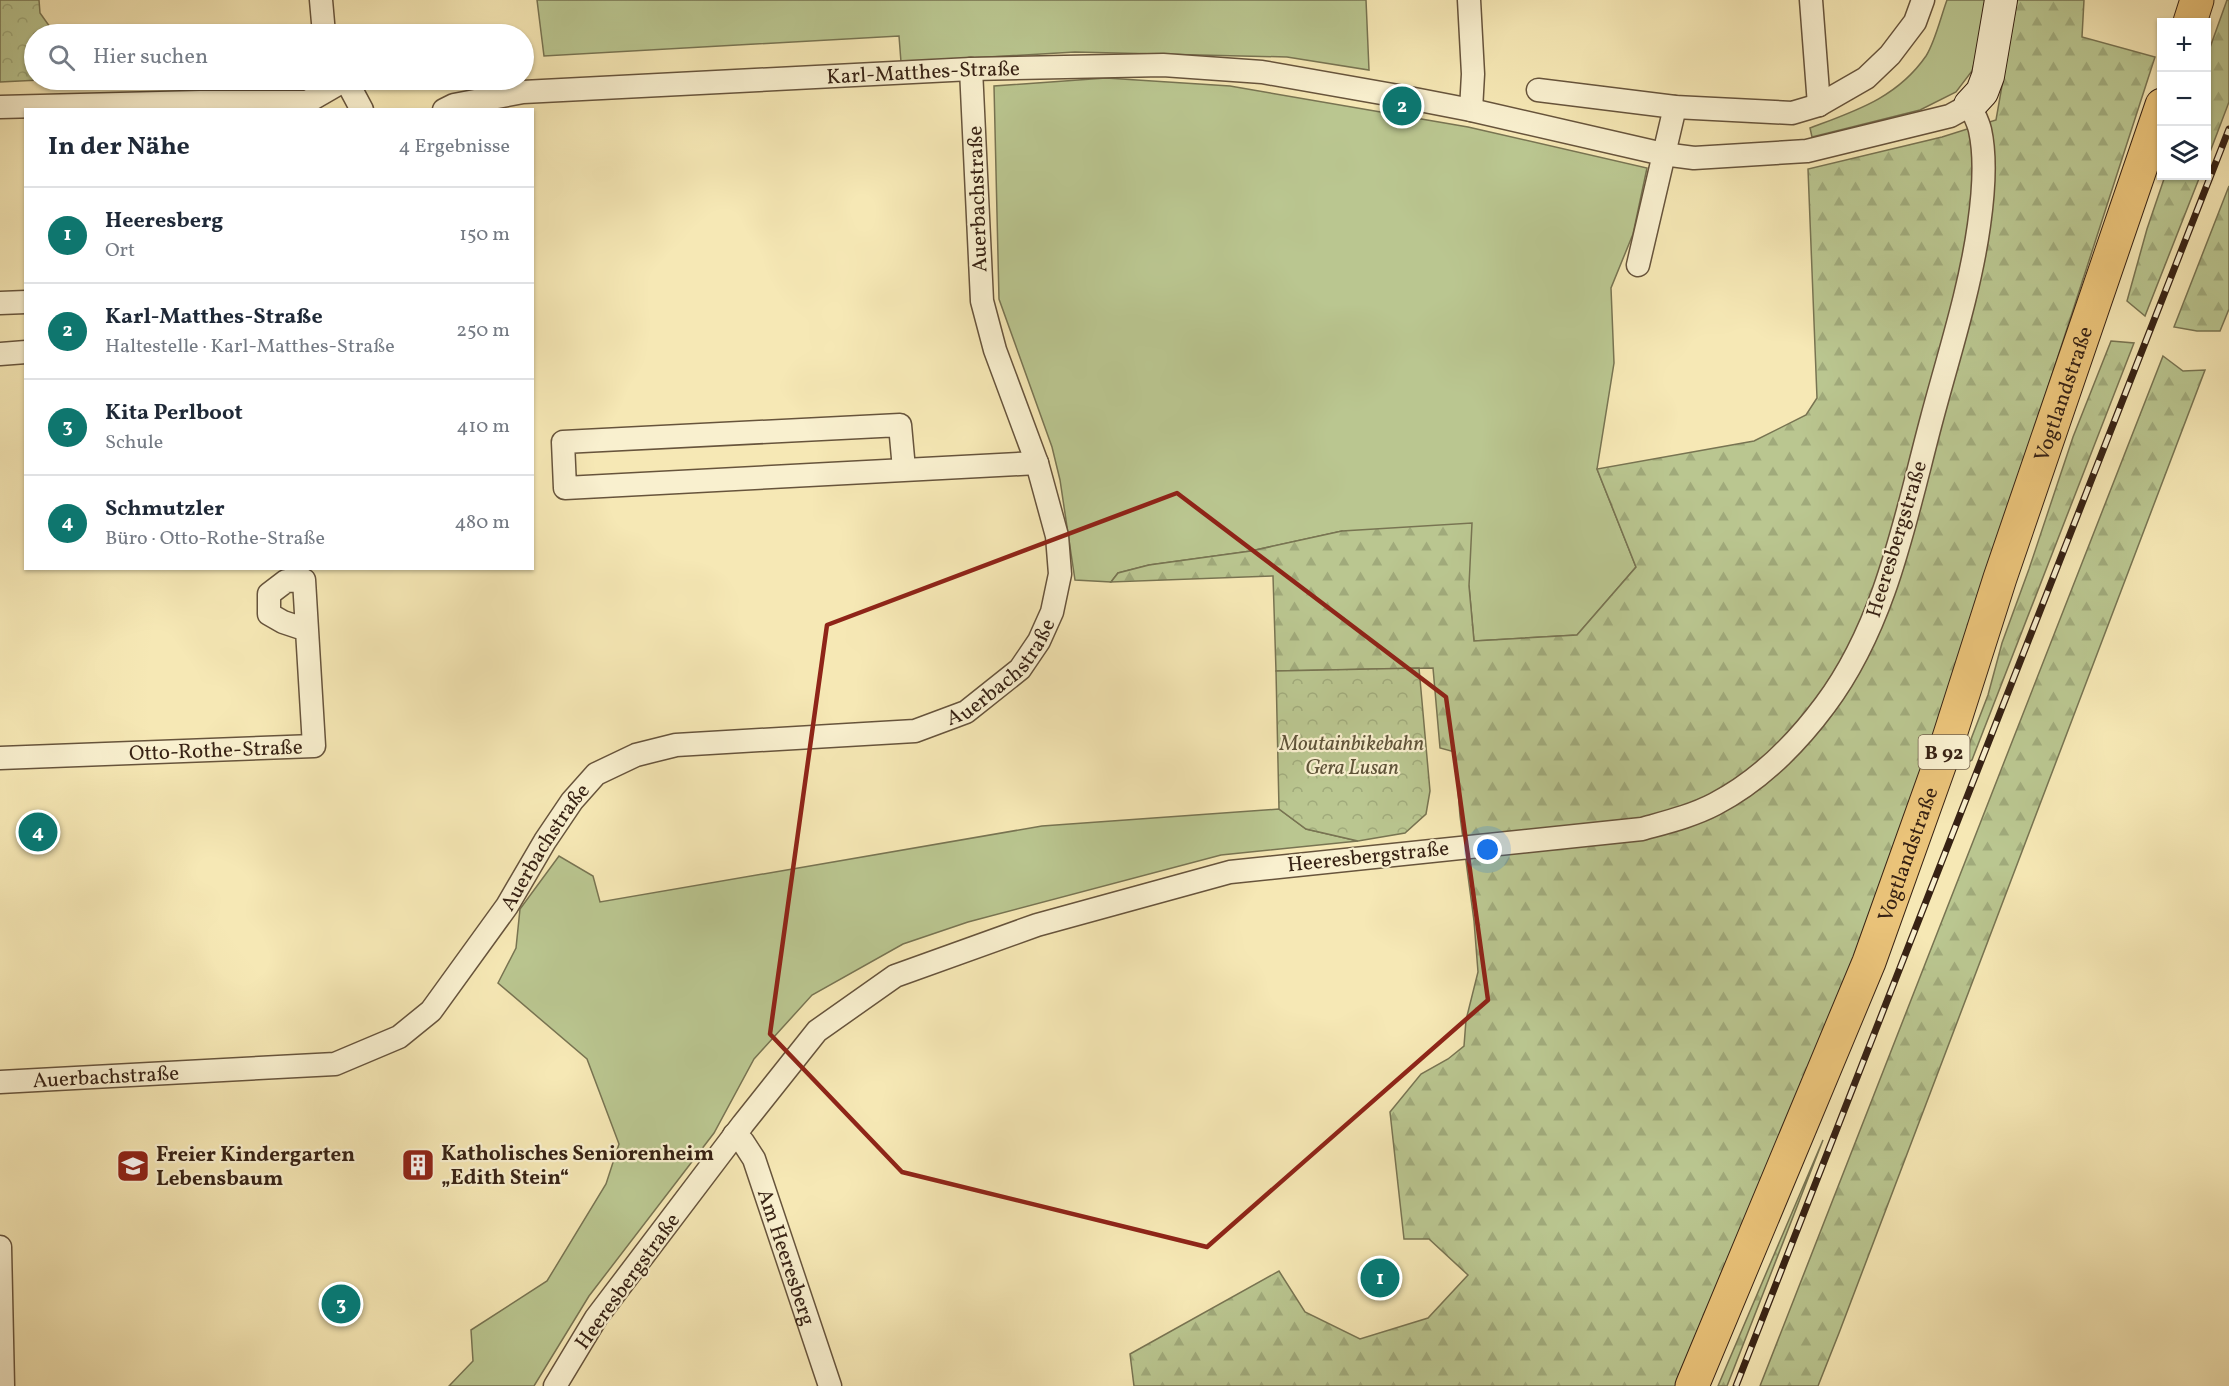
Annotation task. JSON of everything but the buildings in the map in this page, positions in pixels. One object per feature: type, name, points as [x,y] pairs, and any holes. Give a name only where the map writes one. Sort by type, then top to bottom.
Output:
[{"type":"main road","points":[[2191,18],[2198,0]]},
{"type":"main road","name":"Vogtlandstraße","points":[[1692,1386],[1869,962],[1948,741],[2000,578],[2157,120]]},
{"type":"street","points":[[321,0],[323,24]]},
{"type":"street","points":[[1469,0],[1473,74],[1471,110]]},
{"type":"street","points":[[1810,0],[1819,105]]},
{"type":"street","points":[[1538,90],[1674,107],[1792,113],[1819,105],[1866,78],[1890,55],[1915,22],[1923,0]]},
{"type":"street","points":[[1970,105],[1982,92],[1988,76],[2001,0]]},
{"type":"street","name":"Karl-Matthes-Straße","points":[[448,108],[523,92],[971,69],[1163,65],[1262,72],[1471,110],[1663,154],[1694,158],[1807,151],[1950,116],[1970,105]]},
{"type":"street","name":"Auerbachstraße","points":[[0,1082],[335,1064],[399,1037],[431,1011],[507,906],[545,841],[572,801],[596,774],[636,755],[676,745],[915,731],[966,712],[1020,669],[1039,641],[1052,612],[1060,574],[1057,536],[1037,463],[995,350],[982,301],[971,69]]},
{"type":"street","points":[[0,107],[307,102],[328,90]]},
{"type":"street","points":[[351,90],[361,108]]},
{"type":"street","name":"Heeresbergstraße","points":[[555,1386],[596,1318],[734,1135],[817,1031],[896,976],[1037,925],[1230,872],[1642,829],[1715,804],[1756,778],[1790,745],[1826,704],[1856,655],[1880,602],[1970,275],[1979,224],[1983,159],[1980,129],[1970,105]]},
{"type":"street","points":[[1638,265],[1674,107]]},
{"type":"street","points":[[0,303],[24,302]]},
{"type":"street","points":[[0,354],[24,352]]},
{"type":"street","points":[[904,469],[900,425],[563,442],[565,488],[1037,463]]},
{"type":"street","name":"Otto-Rothe-Straße","points":[[0,758],[314,746],[307,630]]},
{"type":"street","name":"Am Heeresberg","points":[[734,1135],[743,1142],[754,1159],[830,1386]]},
{"type":"street","points":[[0,1247],[3,1386]]},
{"type":"highlighted area","points":[[1177,493],[1446,697],[1488,1000],[1207,1247],[902,1172],[770,1034],[827,625]]},
{"type":"green space","points":[[0,0],[39,0],[40,13],[48,24],[24,24],[24,81],[0,82]]},
{"type":"green space","points":[[537,0],[1366,0],[1369,70],[1287,57],[1075,52],[901,62],[899,36],[544,56]]},
{"type":"green space","points":[[1947,0],[1989,0],[1972,71],[1956,92],[1920,110],[1812,137],[1810,128],[1874,101],[1902,83],[1915,70],[1929,50]]},
{"type":"green space","points":[[2017,0],[2084,0],[2082,37],[2155,57],[1923,773],[1880,897],[1681,1386],[1134,1386],[1130,1354],[1279,1271],[1305,1312],[1360,1339],[1428,1318],[1468,1275],[1429,1239],[1404,1239],[1390,1112],[1421,1074],[1448,1059],[1464,1046],[1466,1020],[1478,972],[1455,752],[1440,748],[1433,668],[1276,671],[1273,576],[1111,582],[1118,573],[1149,565],[1251,551],[1342,531],[1472,523],[1469,586],[1474,641],[1577,635],[1636,567],[1597,469],[1754,441],[1806,415],[1817,398],[1808,169],[1942,137],[1996,120]]},
{"type":"green space","points":[[2227,0],[2229,0],[2229,102],[2211,149],[2211,72],[2211,45]]},
{"type":"green space","points":[[1106,78],[1230,86],[1468,127],[1647,168],[1633,234],[1611,288],[1614,363],[1597,469],[1636,567],[1577,635],[1474,641],[1469,586],[1342,531],[1251,551],[1149,565],[1118,573],[1111,582],[1075,580],[1060,480],[1052,447],[999,299],[994,86]]},
{"type":"green space","points":[[2164,180],[2198,180],[2145,316],[2127,301]]},
{"type":"green space","points":[[2229,186],[2229,309],[2220,331],[2197,331],[2174,327]]},
{"type":"green space","points":[[2111,341],[2134,343],[1972,760],[1967,763],[1968,747],[1988,695],[2002,643],[2073,437]]},
{"type":"green space","points":[[2163,356],[2183,371],[2205,370],[1839,1333],[1818,1386],[1760,1386]]},
{"type":"green space","name":"Moutainbikebahn Gera Lusan","points":[[1419,668],[1430,791],[1426,814],[1405,833],[1358,841],[1306,829],[1279,809],[1276,671]]},
{"type":"green space","points":[[1279,809],[1306,829],[1358,841],[1221,855],[968,922],[903,944],[812,995],[754,1059],[714,1133],[589,1296],[534,1386],[449,1386],[473,1361],[471,1330],[547,1281],[606,1184],[619,1144],[587,1059],[498,983],[516,948],[520,909],[559,856],[593,876],[600,902],[1042,826]]},
{"type":"green space","points":[[1823,1140],[1727,1386],[1718,1386]]},
{"type":"railway","points":[[1736,1386],[2229,129]]},
{"type":"place","name":"Karl-Matthes-Straße","points":[[1402,106]]},
{"type":"place","name":"Schmutzler","points":[[38,832]]},
{"type":"place","name":"Katholisches Seniorenheim „Edith Stein“","points":[[418,1165]]},
{"type":"place","name":"Freier Kindergarten Lebensbaum","points":[[133,1166]]},
{"type":"place","name":"Heeresberg","points":[[1380,1278]]},
{"type":"place","name":"Kita Perlboot","points":[[341,1304]]}]
